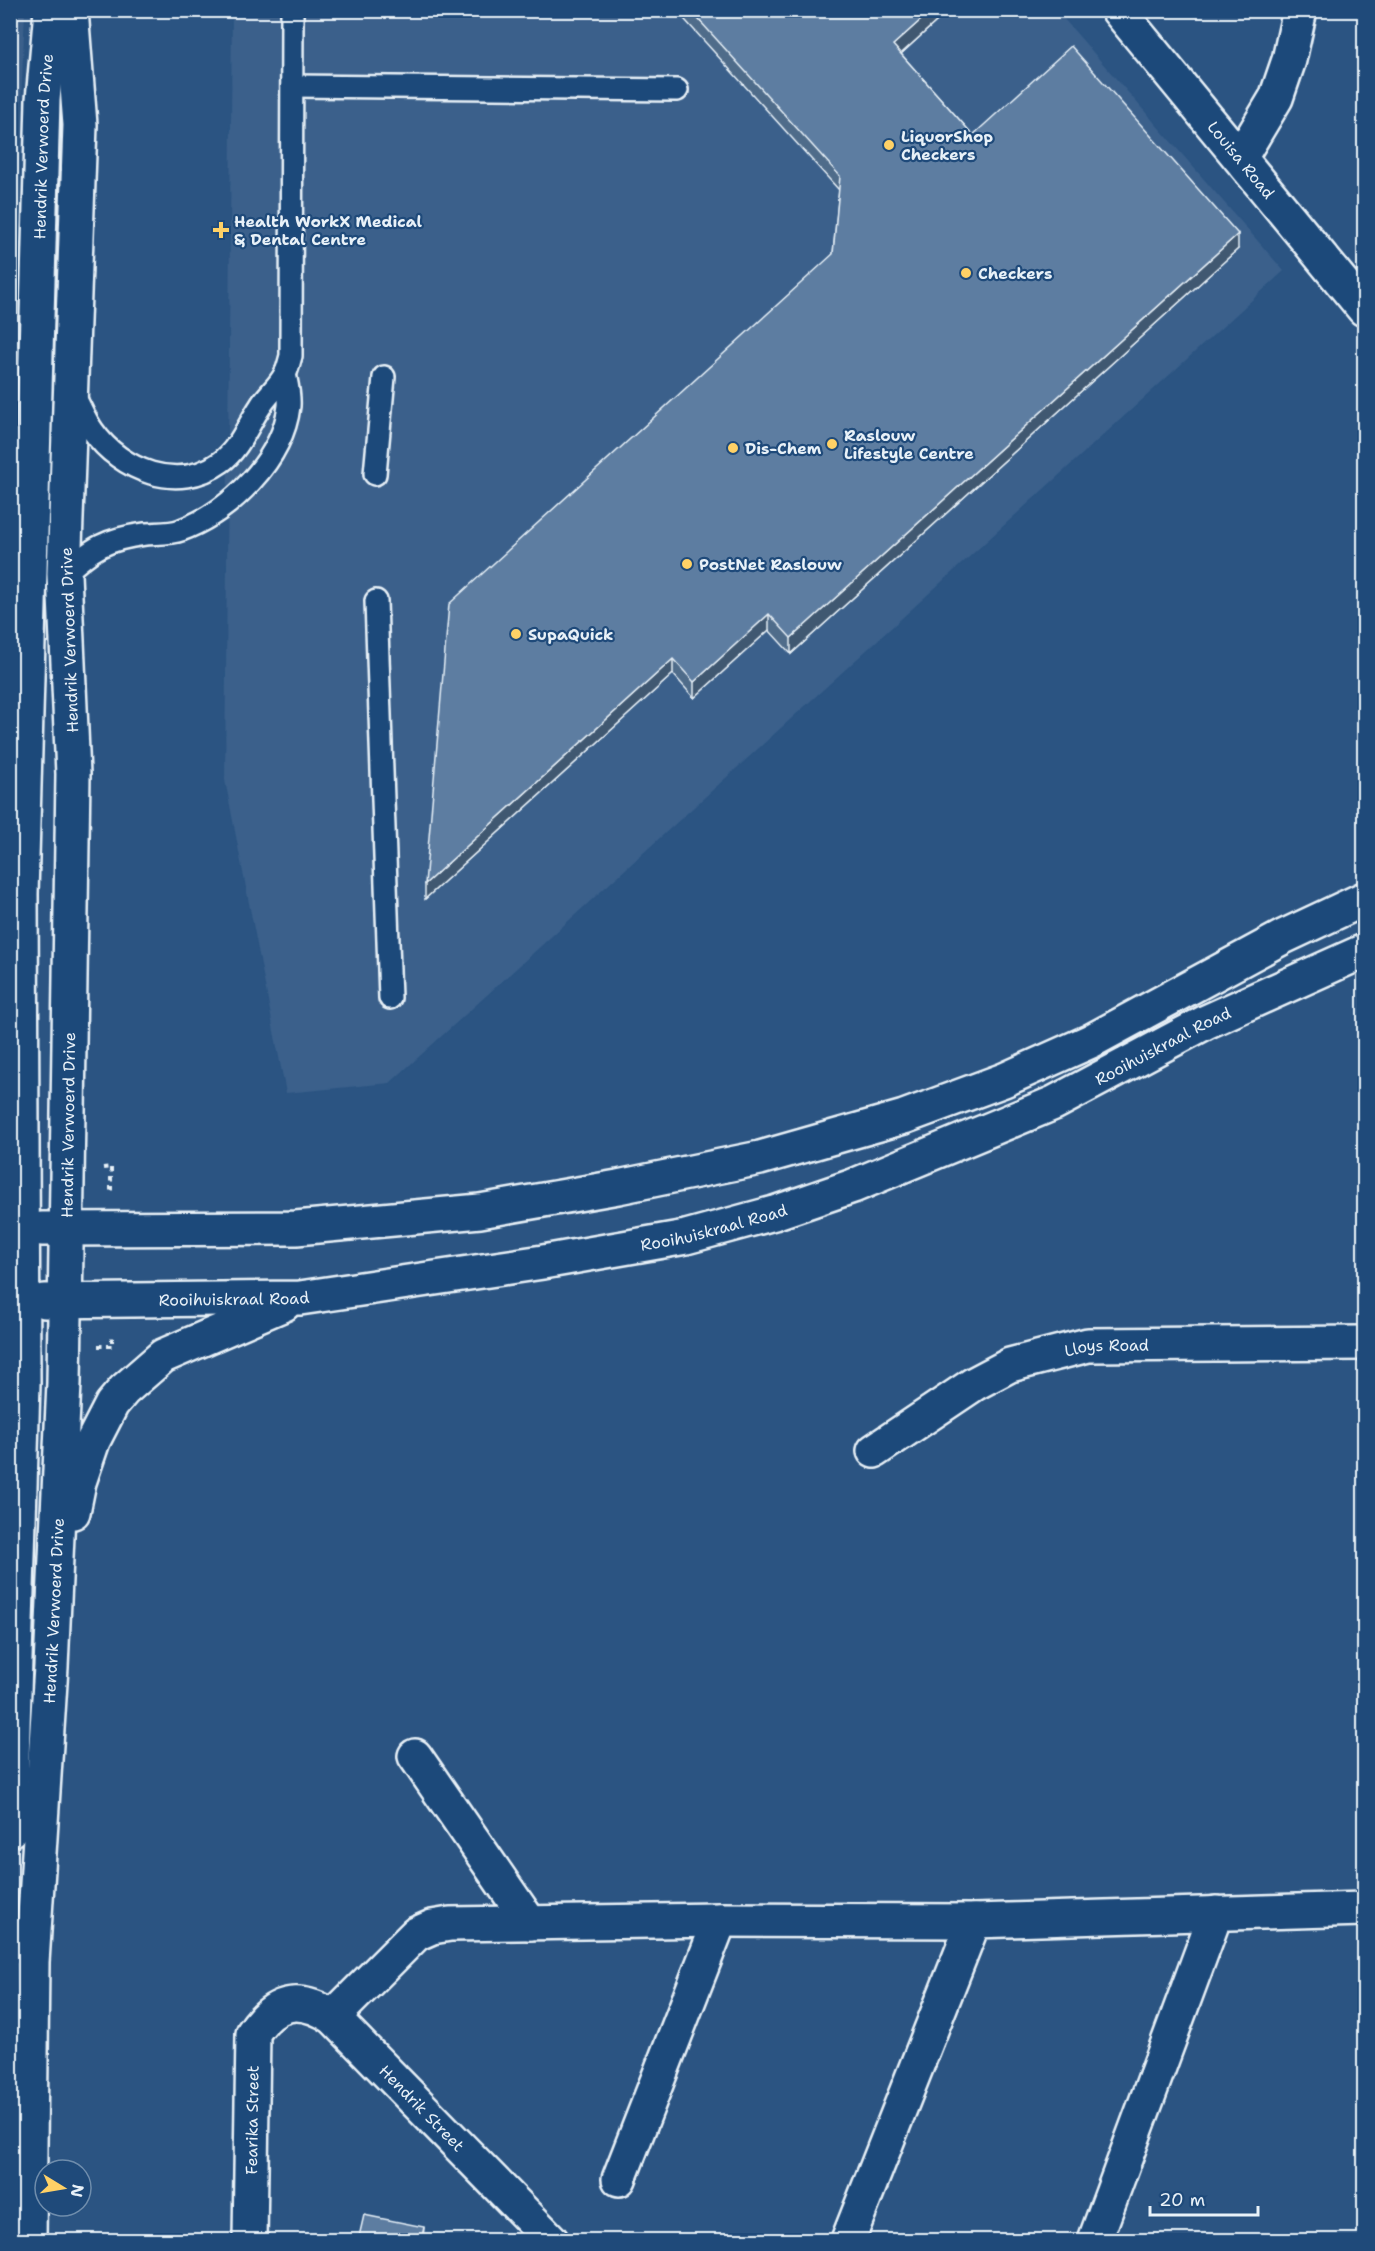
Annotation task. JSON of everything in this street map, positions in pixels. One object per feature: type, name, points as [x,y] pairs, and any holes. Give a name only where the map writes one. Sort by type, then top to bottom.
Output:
[{"type":"street","name":"Hendrik Verwoerd Drive","points":[[10,1830],[23,1383],[17,1301],[16,1229],[21,894],[43,100],[51,10]]},
{"type":"street","name":"Hendrik Verwoerd Drive","points":[[29,2241],[32,1962],[51,1667],[64,1394],[73,774],[64,574],[80,125],[71,10]]},
{"type":"street","name":"Louisa Road","points":[[1118,10],[1365,309]]},
{"type":"street","points":[[1240,158],[1276,98],[1290,60],[1300,10]]},
{"type":"street","points":[[16,1229],[296,1227],[480,1211],[618,1187],[760,1158],[904,1117],[1004,1080],[1091,1041],[1282,937],[1365,899]]},
{"type":"street","name":"Rooihuiskraal Road","points":[[17,1301],[300,1298],[625,1249],[686,1237],[774,1213],[853,1186],[1054,1103],[1206,1023],[1365,951]]},
{"type":"street","points":[[51,1667],[65,1548],[79,1482],[93,1441],[112,1404],[124,1390],[163,1356],[300,1298]]},
{"type":"street","name":"Lloys Road","points":[[874,1451],[974,1384],[1010,1365],[1088,1345],[1365,1343]]},
{"type":"street","points":[[10,1507],[17,1602]]},
{"type":"street","points":[[415,1756],[530,1923]]},
{"type":"street","points":[[333,2018],[416,1934],[432,1927],[450,1924],[720,1920],[974,1920],[1365,1909]]},
{"type":"street","points":[[1095,2241],[1215,1913]]},
{"type":"street","points":[[619,2179],[720,1920]]},
{"type":"street","points":[[848,2241],[974,1920]]},
{"type":"street","name":"Hendrik Street","points":[[276,2008],[299,2004],[319,2008],[333,2018],[551,2241]]},
{"type":"street","name":"Fearika Street","points":[[250,2241],[253,2033],[262,2019],[276,2008]]},
{"type":"lane","points":[[70,388],[93,431],[117,456],[144,472],[169,478],[206,471],[222,462],[236,446],[264,401],[285,374],[291,356],[292,10]]},
{"type":"lane","points":[[292,86],[677,90]]},
{"type":"lane","points":[[64,574],[89,551],[107,542],[133,536],[180,531],[232,501],[249,484],[262,466],[283,430],[289,403],[285,374]]},
{"type":"lane","points":[[375,474],[384,377]]},
{"type":"lane","points":[[376,601],[390,998]]},
{"type":"shaded area","points":[[10,11],[25,11],[11,330]]},
{"type":"shaded area","points":[[232,11],[1057,11],[1284,271],[390,1083],[286,1093],[225,780]]},
{"type":"building","name":"Raslouw Lifestyle Centre","points":[[690,10],[932,10],[893,45],[973,135],[1071,46],[1238,234],[791,638],[769,614],[694,682],[673,659],[425,884],[449,604],[833,254],[840,176]]},
{"type":"building","points":[[364,2215],[424,2227],[421,2241],[358,2241]]},
{"type":"place","name":"LiquorShop Checkers","points":[[889,145]]},
{"type":"place","name":"Health WorkX Medical & Dental Centre","points":[[221,230]]},
{"type":"place","name":"Checkers","points":[[966,273]]},
{"type":"place","name":"Raslouw Lifestyle Centre","points":[[832,444]]},
{"type":"place","name":"Dis-Chem","points":[[733,448]]},
{"type":"place","name":"PostNet Raslouw","points":[[687,564]]},
{"type":"place","name":"SupaQuick","points":[[516,634]]}]
